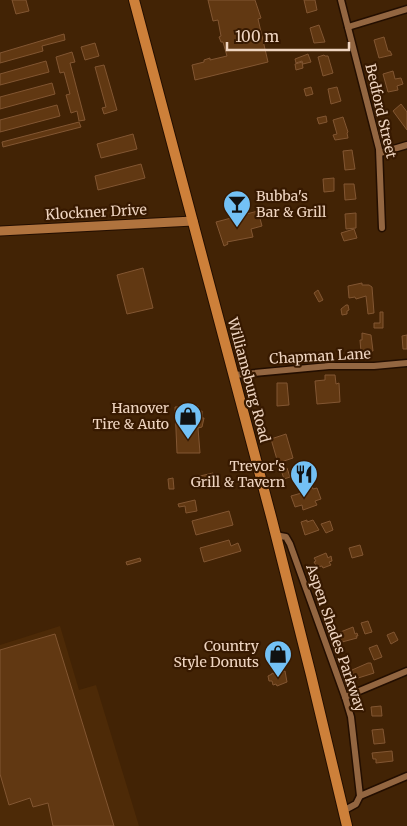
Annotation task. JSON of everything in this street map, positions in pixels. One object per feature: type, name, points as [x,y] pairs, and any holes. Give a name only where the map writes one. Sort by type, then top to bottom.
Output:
[{"type":"main road","name":"Williamsburg Road","points":[[134,0],[234,375],[313,683],[346,826]]},
{"type":"street","name":"Bedford Street","points":[[341,0],[380,153],[382,228]]},
{"type":"street","points":[[348,26],[407,9]]},
{"type":"street","points":[[380,153],[407,145]]},
{"type":"street","name":"Klockner Drive","points":[[0,230],[194,221]]},
{"type":"street","name":"Chapman Lane","points":[[234,375],[328,366],[374,366],[407,363]]},
{"type":"street","name":"Aspen Shades Parkway","points":[[275,535],[286,537],[290,544],[346,697],[351,717],[360,796]]},
{"type":"street","points":[[346,697],[407,671]]},
{"type":"street","points":[[343,811],[356,804],[360,796],[407,776]]},
{"type":"shaded area","points":[[60,626],[79,690],[96,685],[139,826],[0,826],[0,645]]},
{"type":"building","points":[[12,0],[26,0],[29,11],[16,14]]},
{"type":"building","points":[[208,0],[255,0],[261,18],[258,19],[268,62],[195,80],[192,65],[204,62],[204,60],[210,58],[210,60],[227,56],[223,42],[221,42],[219,37],[221,36],[218,20],[213,21]]},
{"type":"building","points":[[304,0],[315,0],[317,10],[307,13]]},
{"type":"building","points":[[319,25],[325,42],[314,43],[310,28]]},
{"type":"building","points":[[64,34],[65,40],[42,46],[43,51],[0,63],[0,53]]},
{"type":"building","points":[[384,37],[388,51],[392,55],[379,58],[374,40]]},
{"type":"building","points":[[95,43],[99,56],[85,60],[81,47]]},
{"type":"building","points":[[72,52],[75,62],[70,63],[85,120],[79,121],[77,111],[71,113],[66,95],[70,94],[64,72],[60,73],[56,57]]},
{"type":"building","points":[[308,54],[311,62],[303,64],[302,61],[296,63],[295,59]]},
{"type":"building","points":[[328,56],[333,73],[323,76],[318,57]]},
{"type":"building","points":[[46,61],[49,72],[0,85],[0,74]]},
{"type":"building","points":[[302,62],[303,68],[296,70],[295,64]]},
{"type":"building","points":[[104,65],[117,110],[104,114],[102,108],[106,107],[95,67]]},
{"type":"building","points":[[393,71],[395,79],[401,78],[403,84],[397,86],[398,90],[388,92],[383,74]]},
{"type":"building","points":[[52,83],[55,94],[0,109],[0,97]]},
{"type":"building","points":[[311,87],[313,94],[306,96],[304,89]]},
{"type":"building","points":[[337,87],[341,101],[331,104],[328,89]]},
{"type":"building","points":[[401,104],[407,112],[407,130],[393,111]]},
{"type":"building","points":[[57,105],[60,116],[0,132],[0,120]]},
{"type":"building","points":[[326,116],[327,122],[319,124],[317,118]]},
{"type":"building","points":[[343,117],[348,138],[335,140],[333,135],[337,134],[333,120]]},
{"type":"building","points":[[79,122],[81,127],[3,147],[2,142]]},
{"type":"building","points":[[133,134],[137,149],[101,158],[97,144]]},
{"type":"building","points":[[352,150],[355,169],[345,170],[343,151]]},
{"type":"building","points":[[141,164],[145,178],[98,190],[95,176]]},
{"type":"building","points":[[334,178],[334,191],[324,192],[323,179]]},
{"type":"building","points":[[344,184],[354,184],[356,199],[345,200]]},
{"type":"building","name":"Bubba's Bar & Grill","points":[[258,211],[262,226],[251,229],[253,237],[227,242],[228,244],[224,246],[216,222]]},
{"type":"building","points":[[356,213],[356,228],[346,229],[345,214]]},
{"type":"building","points":[[354,229],[357,238],[344,241],[341,233]]},
{"type":"building","points":[[143,268],[153,308],[127,314],[117,275]]},
{"type":"building","points":[[362,283],[362,285],[372,287],[374,313],[368,314],[366,296],[356,299],[355,297],[349,298],[348,286]]},
{"type":"building","points":[[318,290],[323,300],[319,302],[314,293]]},
{"type":"building","points":[[348,305],[349,310],[347,314],[342,315],[341,309]]},
{"type":"building","points":[[380,312],[383,312],[383,328],[374,328],[374,323],[380,323]]},
{"type":"building","points":[[362,333],[371,335],[373,351],[361,352],[360,340],[362,340]]},
{"type":"building","points":[[407,335],[407,349],[403,349],[402,336]]},
{"type":"building","points":[[325,375],[335,375],[336,384],[339,383],[340,402],[317,404],[315,381],[325,380]]},
{"type":"building","points":[[277,383],[287,383],[289,405],[277,406]]},
{"type":"building","name":"Hanover Tire & Auto","points":[[198,406],[198,412],[202,411],[202,418],[204,418],[202,427],[198,428],[200,453],[177,453],[175,407]]},
{"type":"building","points":[[286,434],[293,458],[278,463],[271,439]]},
{"type":"building","points":[[287,468],[290,477],[284,479],[281,470]]},
{"type":"building","points":[[213,473],[216,483],[201,487],[200,476]]},
{"type":"building","points":[[173,478],[174,489],[169,489],[168,479]]},
{"type":"building","points":[[312,487],[313,489],[317,488],[321,499],[315,501],[317,505],[303,510],[302,505],[295,507],[291,496],[305,492],[304,489]]},
{"type":"building","points":[[195,500],[197,511],[186,513],[185,506],[179,507],[178,504]]},
{"type":"building","points":[[229,511],[233,525],[196,535],[192,521]]},
{"type":"building","points":[[307,520],[307,522],[313,520],[319,530],[305,535],[301,522]]},
{"type":"building","points":[[330,521],[333,530],[326,533],[321,524]]},
{"type":"building","points":[[229,540],[231,546],[238,543],[241,551],[204,562],[200,548]]},
{"type":"building","points":[[360,545],[363,555],[352,558],[349,548]]},
{"type":"building","points":[[326,553],[328,558],[331,556],[332,561],[329,562],[331,565],[323,568],[322,566],[317,567],[314,558]]},
{"type":"building","points":[[140,558],[141,561],[127,565],[126,562]]},
{"type":"building","points":[[368,621],[372,632],[365,634],[361,623]]},
{"type":"building","points":[[353,627],[355,634],[357,633],[357,638],[342,642],[338,633]]},
{"type":"building","points":[[394,632],[398,640],[391,644],[387,635]]},
{"type":"building","points":[[55,634],[114,826],[53,826],[48,803],[33,807],[30,798],[9,805],[0,774],[0,650]]},
{"type":"building","points":[[377,645],[382,657],[374,660],[369,648]]},
{"type":"building","points":[[371,663],[374,673],[355,679],[352,670]]},
{"type":"building","name":"Country Style Donuts","points":[[285,671],[287,682],[277,686],[276,684],[273,685],[272,681],[269,681],[268,676],[272,673]]},
{"type":"building","points":[[381,706],[382,716],[372,716],[371,707]]},
{"type":"building","points":[[383,729],[385,743],[374,744],[372,730]]},
{"type":"building","points":[[392,751],[393,761],[376,763],[376,759],[373,759],[372,753]]},
{"type":"place","name":"Bubba's Bar & Grill","points":[[237,228]]},
{"type":"place","name":"Hanover Tire & Auto","points":[[188,440]]},
{"type":"place","name":"Trevor's Grill & Tavern","points":[[304,498]]},
{"type":"place","name":"Country Style Donuts","points":[[278,678]]}]
